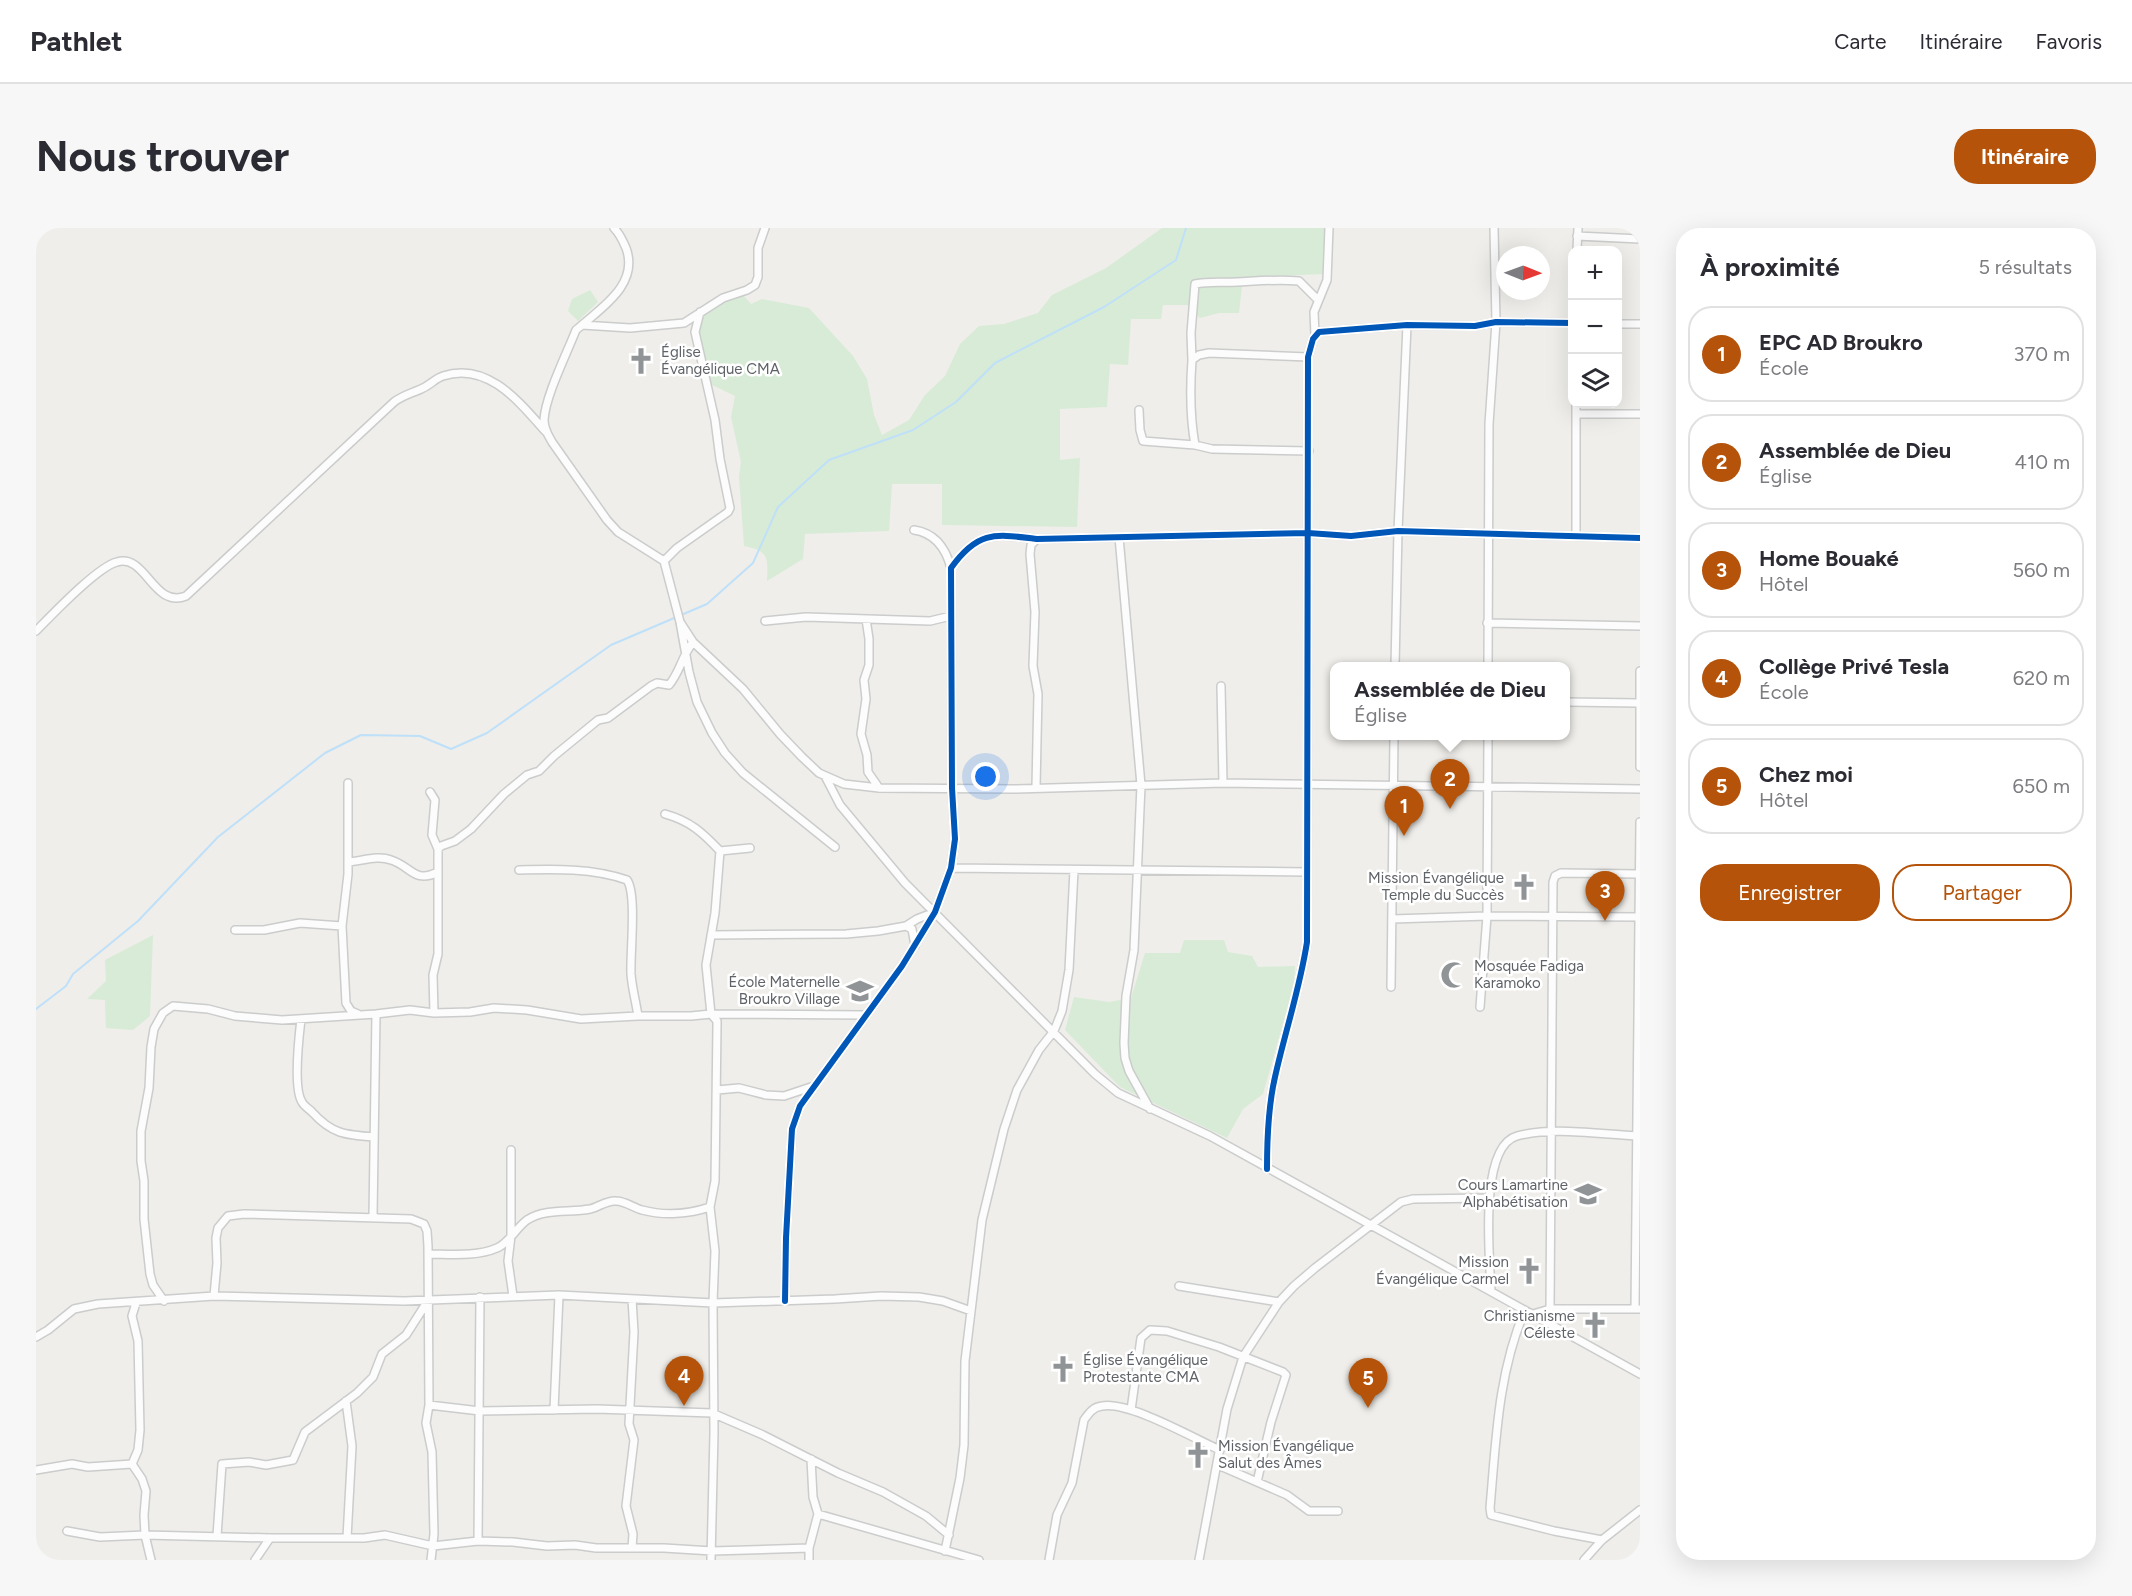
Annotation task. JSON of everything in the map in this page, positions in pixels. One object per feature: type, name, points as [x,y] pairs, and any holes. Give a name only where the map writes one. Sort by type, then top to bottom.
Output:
[{"type":"street","points":[[546,432],[544,420],[549,398],[576,330],[619,292],[628,273],[628,253],[620,233],[614,228]]},
{"type":"street","points":[[582,325],[647,328],[684,323],[723,298],[747,290],[754,285],[758,277],[758,248],[765,228]]},
{"type":"street","points":[[1267,1169],[1267,1139],[1272,1095],[1298,992],[1305,951],[1308,784],[1308,357],[1315,335],[1314,312],[1327,280],[1329,228]]},
{"type":"street","points":[[1488,662],[1489,424],[1496,322],[1494,228]]},
{"type":"street","points":[[1577,232],[1640,239]]},
{"type":"street","points":[[1195,445],[1191,333],[1195,284],[1210,280],[1299,281],[1318,300]]},
{"type":"street","points":[[664,561],[677,548],[728,512],[730,508],[720,459],[716,420],[695,332],[700,312]]},
{"type":"street","points":[[1315,335],[1319,332],[1407,325],[1475,326],[1496,322],[1568,323]]},
{"type":"street","points":[[1622,324],[1640,324]]},
{"type":"street","points":[[1395,662],[1407,325]]},
{"type":"street","points":[[1192,360],[1199,355],[1209,353],[1308,357]]},
{"type":"street","points":[[36,631],[58,608],[104,569],[118,561],[128,562],[137,567],[162,594],[172,598],[186,596],[394,402],[425,387],[441,376],[457,373],[476,374],[495,382],[508,391],[546,432],[607,520],[618,532],[664,561],[697,702],[712,733],[742,773],[835,847]]},
{"type":"street","points":[[1576,408],[1576,536]]},
{"type":"street","points":[[1139,410],[1143,441],[1195,445],[1212,449],[1308,451]]},
{"type":"street","points":[[1576,414],[1640,414]]},
{"type":"street","points":[[785,1301],[792,1129],[800,1106],[915,946],[935,912],[951,868],[955,839],[952,788],[951,568],[946,551],[941,545],[924,531],[914,530]]},
{"type":"street","points":[[951,568],[964,550],[984,538],[1008,536],[1038,539],[1308,533],[1351,536],[1398,531],[1640,538]]},
{"type":"street","points":[[1119,537],[1142,785],[1134,950],[1126,996],[1124,1043],[1125,1058],[1130,1071],[1151,1109]]},
{"type":"street","points":[[1036,787],[1038,694],[1033,666],[1035,612],[1030,554],[1031,545],[1038,539]]},
{"type":"street","points":[[765,621],[806,617],[930,621],[951,616]]},
{"type":"street","points":[[866,619],[869,665],[864,680],[866,699],[861,734],[867,754],[868,772],[879,788]]},
{"type":"street","points":[[680,622],[693,642],[744,689],[780,734],[802,757],[819,773],[844,784],[879,788],[1014,789],[1223,783],[1640,789]]},
{"type":"street","points":[[1487,623],[1640,626]]},
{"type":"street","points":[[438,849],[455,841],[471,829],[504,794],[527,776],[539,771],[598,720],[608,718],[657,683],[669,685],[674,679],[684,653],[693,642]]},
{"type":"street","points":[[1640,671],[1640,766]]},
{"type":"street","points":[[1221,686],[1223,783]]},
{"type":"street","points":[[1570,702],[1639,703]]},
{"type":"street","points":[[1391,987],[1394,740]]},
{"type":"street","points":[[1480,1007],[1489,855],[1488,740]]},
{"type":"street","points":[[825,776],[840,805],[905,883],[1095,1074],[1118,1093],[1210,1136],[1640,1374]]},
{"type":"street","points":[[348,783],[348,862],[342,926],[346,1003],[351,1011],[361,1015]]},
{"type":"street","points":[[430,792],[435,800],[432,835],[438,849],[438,954],[433,975],[434,1013]]},
{"type":"street","points":[[664,814],[679,818],[699,829],[720,851],[706,965],[711,1014],[717,1021],[715,1181],[710,1207],[715,1251],[712,1303],[714,1433],[711,1560]]},
{"type":"street","points":[[1533,1314],[1550,1309],[1637,1309],[1640,822]]},
{"type":"street","points":[[720,851],[750,848]]},
{"type":"street","points":[[348,862],[390,859],[420,876],[428,877],[438,872]]},
{"type":"street","points":[[951,868],[1307,872]]},
{"type":"street","points":[[519,870],[554,869],[627,880],[633,899],[631,976],[638,1016]]},
{"type":"street","points":[[945,1551],[950,1535],[964,1445],[965,1361],[982,1220],[1004,1129],[1017,1090],[1039,1050],[1054,1031],[1062,1011],[1067,991],[1074,870]]},
{"type":"street","points":[[1550,1309],[1553,882],[1555,876],[1561,873],[1639,874]]},
{"type":"street","points":[[711,934],[846,934],[878,931],[906,926],[935,912]]},
{"type":"street","points":[[1392,919],[1487,916],[1639,917]]},
{"type":"street","points":[[235,930],[264,930],[300,923],[342,926]]},
{"type":"street","points":[[906,926],[912,929],[915,946]]},
{"type":"street","points":[[164,1301],[153,1285],[150,1274],[144,1219],[141,1131],[149,1088],[154,1029],[163,1012],[173,1006],[208,1009],[235,1016],[282,1020],[410,1010],[434,1013],[480,1012],[494,1008],[527,1010],[581,1019],[711,1014],[865,1015]]},
{"type":"street","points":[[373,1217],[376,1014]]},
{"type":"street","points":[[301,1019],[298,1066],[298,1088],[301,1101],[324,1125],[350,1135],[374,1137]]},
{"type":"street","points":[[717,1090],[739,1088],[766,1095],[783,1096],[814,1086]]},
{"type":"street","points":[[1491,1291],[1488,1198],[1494,1165],[1503,1145],[1516,1136],[1551,1132],[1638,1136]]},
{"type":"street","points":[[511,1150],[511,1236],[508,1261],[513,1296]]},
{"type":"street","points":[[1199,1560],[1227,1409],[1243,1357],[1279,1302],[1315,1268],[1407,1200],[1488,1198]]},
{"type":"street","points":[[428,1254],[486,1251],[498,1248],[523,1223],[535,1216],[563,1210],[591,1209],[617,1200],[644,1211],[665,1213],[692,1213],[710,1207]]},
{"type":"street","points":[[214,1296],[217,1263],[216,1238],[218,1228],[228,1216],[244,1214],[373,1217],[411,1219],[424,1224],[427,1231],[429,1299],[429,1405],[426,1423],[432,1452],[433,1546],[431,1560]]},
{"type":"street","points":[[1179,1286],[1279,1302]]},
{"type":"street","points":[[36,1337],[74,1309],[98,1304],[214,1296],[404,1300],[559,1295],[712,1303],[881,1296],[919,1297],[943,1301],[971,1311]]},
{"type":"street","points":[[554,1410],[559,1295]]},
{"type":"street","points":[[478,1541],[480,1297]]},
{"type":"street","points":[[217,1536],[222,1464],[249,1462],[266,1465],[293,1460],[305,1432],[373,1377],[382,1354],[406,1335],[429,1299]]},
{"type":"street","points":[[632,1299],[634,1332],[629,1424],[634,1440],[626,1506],[633,1534],[632,1548]]},
{"type":"street","points":[[132,1464],[138,1450],[140,1430],[138,1341],[132,1316],[135,1303]]},
{"type":"street","points":[[1525,1310],[1515,1334],[1503,1377],[1497,1425],[1491,1515],[1602,1540]]},
{"type":"street","points":[[1131,1410],[1141,1338],[1150,1330],[1167,1331],[1243,1357],[1286,1375],[1271,1422],[1257,1482]]},
{"type":"street","points":[[346,1401],[352,1446],[346,1538]]},
{"type":"street","points":[[429,1405],[480,1411],[712,1413],[883,1492],[926,1516],[950,1535]]},
{"type":"street","points":[[1049,1560],[1057,1515],[1072,1483],[1084,1420],[1096,1407],[1104,1405],[1131,1410],[1220,1450]]},
{"type":"street","points":[[809,1560],[809,1548],[818,1514],[813,1497],[811,1459]]},
{"type":"street","points":[[36,1470],[72,1464],[88,1467],[132,1464]]},
{"type":"street","points":[[132,1464],[142,1479],[146,1491],[145,1535],[152,1560]]},
{"type":"street","points":[[1218,1465],[1287,1495],[1309,1510],[1338,1511]]},
{"type":"street","points":[[1584,1560],[1602,1540],[1640,1510]]},
{"type":"street","points":[[818,1514],[979,1560]]},
{"type":"street","points":[[67,1531],[100,1537],[145,1535],[346,1538],[385,1535],[433,1546],[478,1541],[712,1551],[809,1548]]},
{"type":"street","points":[[255,1560],[270,1538]]},
{"type":"street","points":[[261,1560],[262,1550]]},
{"type":"green space","points":[[1162,228],[1327,228],[1326,274],[1243,277],[1239,313],[1219,313],[1200,318],[1187,305],[1163,305],[1161,319],[1131,319],[1128,365],[1110,364],[1107,407],[1060,409],[1060,460],[1080,458],[1077,527],[942,525],[942,484],[892,484],[889,531],[805,534],[803,559],[767,581],[765,556],[758,550],[744,546],[739,477],[741,462],[731,417],[735,396],[708,383],[696,322],[704,312],[724,302],[744,296],[751,304],[762,299],[809,308],[853,356],[867,379],[874,415],[882,435],[909,420],[925,395],[945,376],[960,344],[979,326],[1004,324],[1038,313],[1052,295],[1106,268]]},
{"type":"green space","points":[[590,290],[598,302],[578,321],[568,311],[572,299]]},
{"type":"green space","points":[[153,935],[150,1016],[133,1030],[106,1028],[105,1000],[87,999],[106,981],[105,960]]},
{"type":"green space","points":[[1184,940],[1224,940],[1228,952],[1252,956],[1258,967],[1295,966],[1294,984],[1263,1094],[1243,1109],[1227,1138],[1120,1087],[1065,1030],[1074,997],[1109,1002],[1131,998],[1145,953],[1180,953]]},
{"type":"waterway","points":[[36,1009],[66,986],[73,974],[138,921],[218,837],[325,753],[361,735],[420,736],[451,749],[487,733],[611,645],[707,604],[753,563],[778,507],[829,460],[913,430],[956,402],[995,363],[1104,307],[1176,260],[1186,228]]},
{"type":"cycle path","points":[[1267,1169],[1268,1123],[1273,1088],[1307,942],[1308,357],[1313,339],[1319,332],[1407,325],[1475,326],[1496,322],[1568,323]]},
{"type":"cycle path","points":[[785,1301],[792,1129],[800,1106],[902,966],[935,912],[951,868],[955,839],[952,788],[951,568],[970,547],[988,537],[998,536],[1037,539],[1308,533],[1351,536],[1398,531],[1640,538]]},
{"type":"place","name":"Église Évangélique CMA","points":[[641,361]]},
{"type":"place","name":"Assemblée de Dieu","points":[[1450,809]]},
{"type":"place","name":"EPC AD Broukro","points":[[1404,836]]},
{"type":"place","name":"Mission Évangélique Temple du Succès","points":[[1524,887]]},
{"type":"place","name":"Home Bouaké","points":[[1605,921]]},
{"type":"place","name":"Mosquée Fadiga Karamoko","points":[[1454,975]]},
{"type":"place","name":"École Maternelle Broukro Village","points":[[860,991]]},
{"type":"place","name":"Cours Lamartine Alphabétisation","points":[[1588,1194]]},
{"type":"place","name":"Mission Évangélique Carmel","points":[[1529,1271]]},
{"type":"place","name":"Christianisme Céleste","points":[[1595,1325]]},
{"type":"place","name":"Église Évangélique Protestante CMA","points":[[1063,1369]]},
{"type":"place","name":"Collège Privé Tesla","points":[[684,1406]]},
{"type":"place","name":"Chez moi","points":[[1368,1408]]},
{"type":"place","name":"Mission Évangélique Salut des Âmes","points":[[1198,1455]]}]
